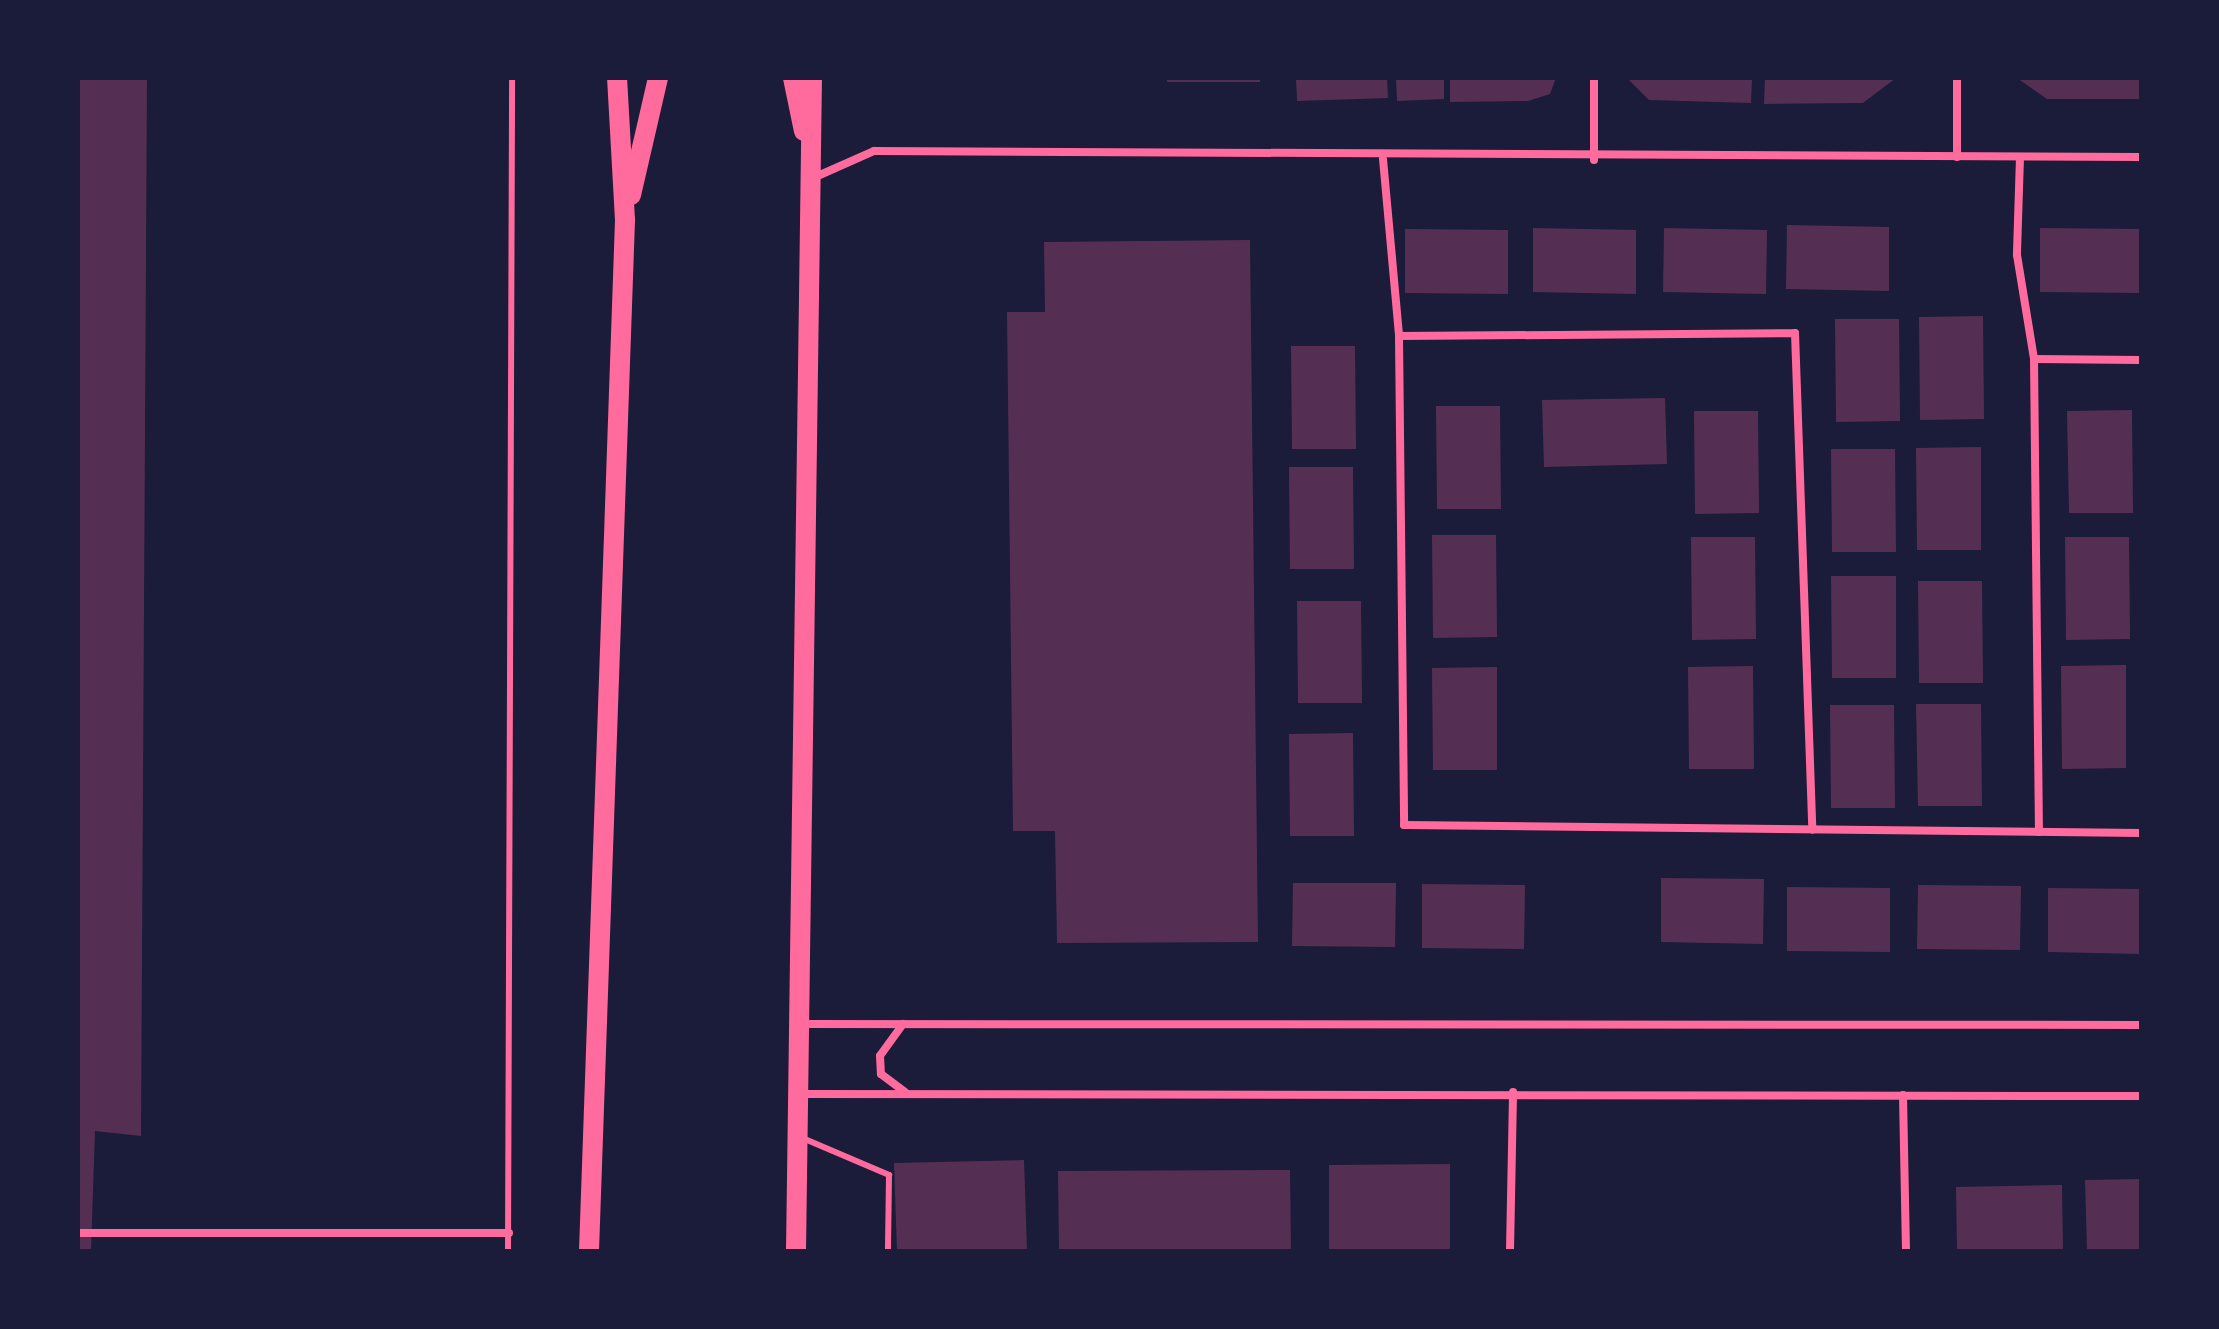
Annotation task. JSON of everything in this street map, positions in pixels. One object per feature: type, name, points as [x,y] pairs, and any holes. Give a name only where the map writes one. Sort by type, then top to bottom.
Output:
[{"type":"main road","points":[[589,1251],[625,220],[617,78]]},
{"type":"main road","points":[[625,220],[658,78]]},
{"type":"main road","points":[[793,78],[813,178]]},
{"type":"main road","points":[[796,1251],[812,78]]},
{"type":"street","points":[[1594,78],[1594,160]]},
{"type":"street","points":[[1957,78],[1957,157]]},
{"type":"street","points":[[813,178],[874,151],[1594,160],[2141,157]]},
{"type":"street","points":[[2020,157],[2017,255],[2034,359],[2039,832]]},
{"type":"street","points":[[1383,159],[1399,336],[1404,825],[2141,833]]},
{"type":"street","points":[[1399,336],[1795,333],[1812,830]]},
{"type":"street","points":[[2034,359],[2141,360]]},
{"type":"street","points":[[798,1024],[2141,1025]]},
{"type":"street","points":[[903,1024],[880,1056],[881,1074],[906,1094]]},
{"type":"street","points":[[800,1094],[1513,1092],[2141,1096]]},
{"type":"street","points":[[1510,1251],[1513,1092]]},
{"type":"street","points":[[1903,1095],[1906,1251]]},
{"type":"street","points":[[78,1233],[509,1233]]},
{"type":"lane","points":[[508,1251],[512,78]]},
{"type":"lane","points":[[797,1135],[889,1175],[888,1251]]},
{"type":"building","points":[[78,78],[147,78],[141,1136],[95,1131],[91,1251],[78,1251]]},
{"type":"building","points":[[1167,78],[1260,78],[1260,82],[1167,82]]},
{"type":"building","points":[[1296,78],[1387,78],[1388,98],[1297,101]]},
{"type":"building","points":[[1396,78],[1444,78],[1444,99],[1397,101]]},
{"type":"building","points":[[1450,78],[1556,78],[1550,94],[1528,101],[1450,102]]},
{"type":"building","points":[[1627,78],[1752,78],[1751,103],[1649,100]]},
{"type":"building","points":[[1765,78],[1896,78],[1863,103],[1764,104]]},
{"type":"building","points":[[2017,78],[2141,78],[2141,99],[2047,99]]},
{"type":"building","points":[[1787,225],[1889,227],[1889,291],[1786,289]]},
{"type":"building","points":[[1533,228],[1636,230],[1636,294],[1533,292]]},
{"type":"building","points":[[1664,228],[1767,230],[1766,294],[1663,292]]},
{"type":"building","points":[[2040,228],[2141,229],[2141,293],[2040,292]]},
{"type":"building","points":[[1405,229],[1508,230],[1508,294],[1405,293]]},
{"type":"building","points":[[1250,240],[1258,942],[1057,943],[1055,831],[1013,831],[1007,312],[1045,312],[1044,242]]},
{"type":"building","points":[[1983,316],[1984,419],[1920,420],[1919,317]]},
{"type":"building","points":[[1835,319],[1899,319],[1900,421],[1836,422]]},
{"type":"building","points":[[1291,346],[1355,346],[1356,449],[1292,449]]},
{"type":"building","points":[[1665,398],[1667,464],[1544,467],[1542,400]]},
{"type":"building","points":[[1436,406],[1500,406],[1501,509],[1437,509]]},
{"type":"building","points":[[2132,410],[2133,513],[2069,513],[2067,411]]},
{"type":"building","points":[[1694,411],[1758,411],[1759,513],[1695,514]]},
{"type":"building","points":[[1981,447],[1981,550],[1917,550],[1916,448]]},
{"type":"building","points":[[1831,449],[1895,449],[1896,552],[1832,552]]},
{"type":"building","points":[[1289,467],[1353,467],[1354,569],[1290,569]]},
{"type":"building","points":[[1432,535],[1496,535],[1497,637],[1433,638]]},
{"type":"building","points":[[1691,537],[1755,537],[1756,639],[1692,640]]},
{"type":"building","points":[[2065,537],[2129,537],[2130,639],[2066,640]]},
{"type":"building","points":[[1831,576],[1896,576],[1896,678],[1832,678]]},
{"type":"building","points":[[1918,581],[1982,581],[1983,683],[1919,683]]},
{"type":"building","points":[[1297,601],[1361,601],[1362,703],[1298,703]]},
{"type":"building","points":[[2126,665],[2126,768],[2062,769],[2061,666]]},
{"type":"building","points":[[1753,666],[1754,769],[1689,769],[1688,667]]},
{"type":"building","points":[[1497,667],[1497,770],[1433,770],[1432,668]]},
{"type":"building","points":[[1916,704],[1981,704],[1982,806],[1918,806]]},
{"type":"building","points":[[1830,705],[1894,705],[1895,808],[1831,808]]},
{"type":"building","points":[[1353,733],[1354,836],[1290,836],[1289,734]]},
{"type":"building","points":[[1661,878],[1764,879],[1763,944],[1661,942]]},
{"type":"building","points":[[1293,883],[1396,883],[1395,947],[1292,946]]},
{"type":"building","points":[[1422,884],[1525,885],[1524,949],[1422,948]]},
{"type":"building","points":[[1918,885],[2021,886],[2020,950],[1917,949]]},
{"type":"building","points":[[1787,887],[1890,888],[1890,952],[1787,951]]},
{"type":"building","points":[[2048,888],[2141,889],[2141,954],[2048,952]]},
{"type":"building","points":[[1024,1160],[1027,1251],[897,1251],[894,1163]]},
{"type":"building","points":[[1450,1164],[1450,1251],[1329,1251],[1329,1165]]},
{"type":"building","points":[[1290,1170],[1291,1251],[1059,1251],[1058,1171]]},
{"type":"building","points":[[2141,1179],[2141,1251],[2087,1251],[2085,1180]]},
{"type":"building","points":[[2062,1185],[2063,1251],[1957,1251],[1956,1187]]}]
